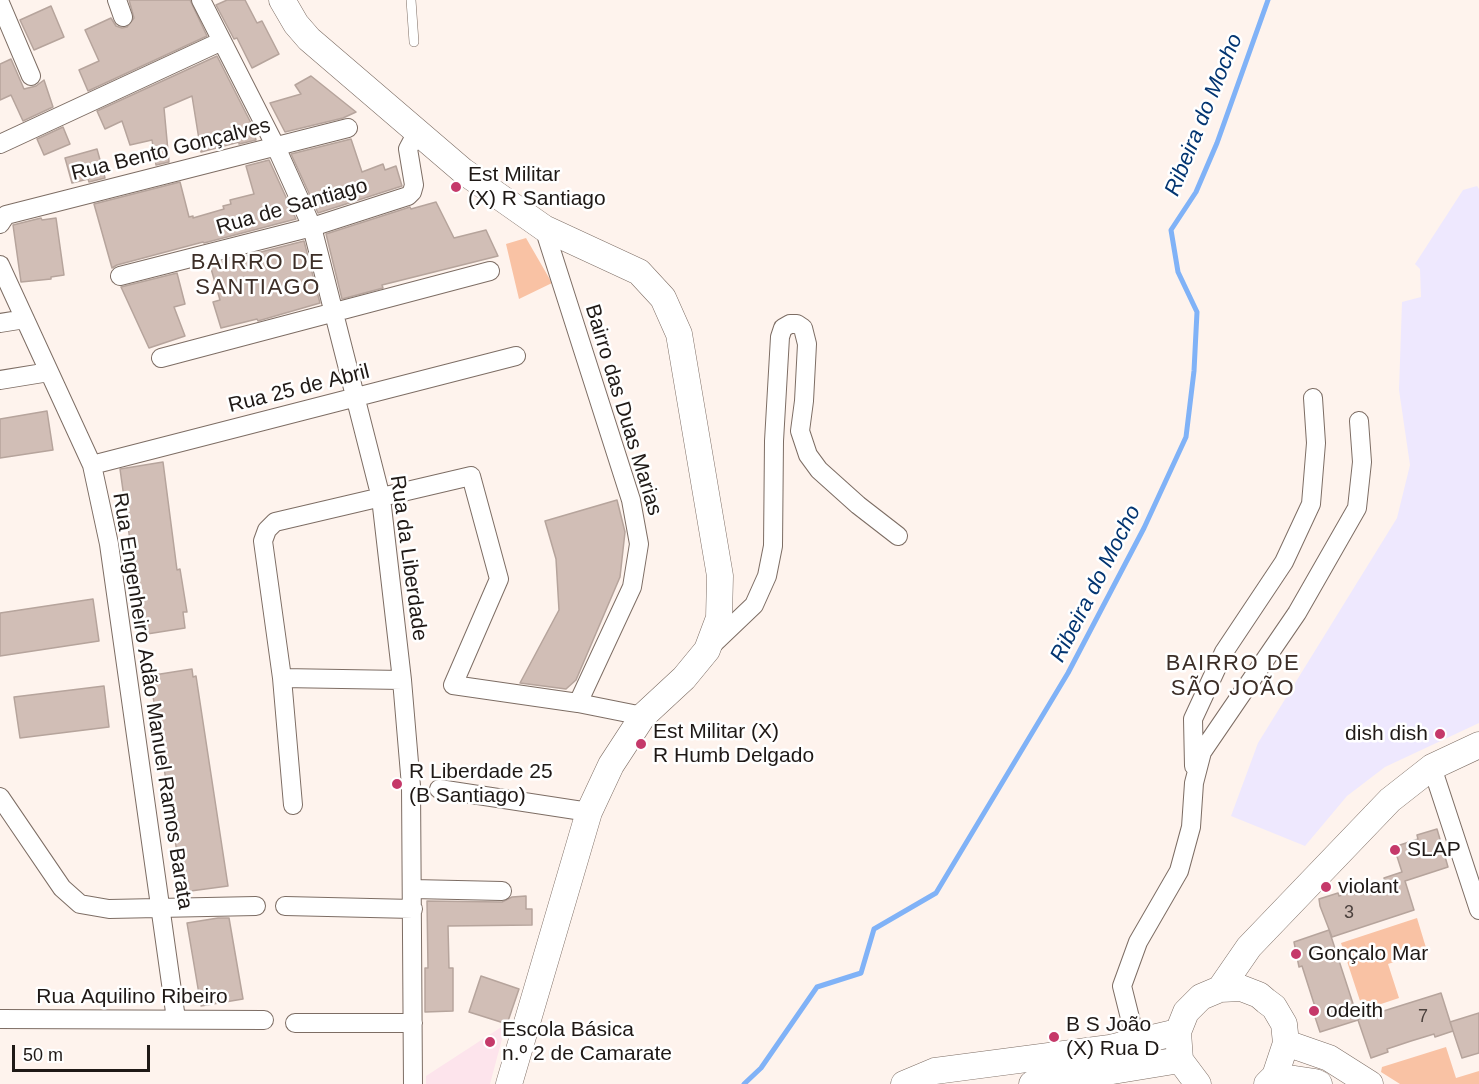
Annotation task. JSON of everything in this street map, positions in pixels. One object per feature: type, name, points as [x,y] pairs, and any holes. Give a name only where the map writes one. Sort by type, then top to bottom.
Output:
[{"type":"street","name":"Rua da Liberdade","points":[[201,0],[276,147],[312,227],[381,498],[402,680],[411,786],[413,1084]]},
{"type":"street","points":[[282,0],[296,24],[309,39],[463,171],[544,228],[639,272],[663,298],[679,334],[720,576],[719,618],[707,650]]},
{"type":"street","points":[[0,3],[32,76]]},
{"type":"street","points":[[0,144],[222,41]]},
{"type":"street","name":"Rua Bento Gonçalves","points":[[3,220],[348,128]]},
{"type":"street","name":"Rua de Santiago","points":[[120,276],[312,227],[408,196],[414,185],[408,149],[417,132]]},
{"type":"street","name":"Bairro das Duas Marias","points":[[544,228],[631,500],[639,544],[632,587],[578,703]]},
{"type":"street","name":"Rua Engenheiro Adão Manuel Ramos Barata","points":[[0,264],[7,295],[25,319],[92,465],[109,544],[176,1019]]},
{"type":"street","points":[[160,358],[490,271]]},
{"type":"street","points":[[0,322],[25,319]]},
{"type":"street","points":[[509,1084],[589,812],[611,765],[643,716],[684,678],[707,650],[754,605],[767,576],[772,546],[774,441],[780,337],[783,328],[790,324],[803,328],[807,344],[800,431],[807,455],[819,470],[858,506],[898,536]]},
{"type":"street","name":"Rua 25 de Abril","points":[[92,465],[516,356]]},
{"type":"street","points":[[0,380],[49,372]]},
{"type":"street","points":[[1136,1042],[1122,986],[1138,942],[1179,871],[1191,827],[1194,783],[1193,719],[1224,652],[1284,562],[1311,504],[1316,443],[1313,399]]},
{"type":"street","points":[[1194,783],[1202,752],[1297,613],[1357,508],[1362,462],[1359,421]]},
{"type":"street","points":[[293,805],[282,678],[263,541],[267,530],[275,522],[471,476],[499,579],[453,686],[578,703],[643,716]]},
{"type":"street","points":[[282,678],[402,680]]},
{"type":"street","points":[[1220,989],[1249,947],[1390,800],[1432,767],[1479,746]]},
{"type":"street","points":[[1432,767],[1479,910]]},
{"type":"street","points":[[439,789],[589,812]]},
{"type":"street","points":[[0,798],[62,888],[80,904],[110,909],[256,906]]},
{"type":"street","points":[[413,889],[501,891]]},
{"type":"street","points":[[285,906],[413,909]]},
{"type":"street","points":[[1249,947],[1253,974],[1266,1001]]},
{"type":"street","points":[[1198,1084],[1180,1060],[1178,1032],[1186,1012],[1201,997],[1220,989],[1241,988],[1259,995],[1274,1007],[1284,1024],[1287,1043],[1271,1080],[1319,1084]]},
{"type":"street","name":"Rua Aquilino Ribeiro","points":[[0,1019],[264,1020]]},
{"type":"street","points":[[295,1023],[413,1023]]},
{"type":"street","points":[[903,1084],[935,1071],[1110,1048],[1178,1032]]},
{"type":"street","points":[[1287,1043],[1329,1058],[1370,1084]]},
{"type":"street","points":[[1032,1084],[1180,1060]]},
{"type":"lane","points":[[411,0],[414,42]]},
{"type":"shaded area","points":[[1477,186],[1479,189],[1479,723],[1385,767],[1347,796],[1305,846],[1231,816],[1258,743],[1397,518],[1410,465],[1399,390],[1402,302],[1421,297],[1420,269],[1415,264],[1463,190]]},
{"type":"shaded area","points":[[526,238],[552,283],[519,299],[506,244]]},
{"type":"shaded area","points":[[1417,918],[1427,951],[1388,964],[1399,998],[1363,1010],[1341,943]]},
{"type":"shaded area","name":"Escola Básica n.º 2 de Camarate","points":[[506,1024],[490,1084],[426,1084],[426,1076]]},
{"type":"shaded area","points":[[1446,1047],[1456,1078],[1479,1071],[1479,1084],[1400,1084],[1381,1072],[1382,1067]]},
{"type":"building","points":[[129,0],[190,0],[207,36],[88,91],[79,70],[99,61],[85,30],[111,18],[116,26],[127,27],[134,18]]},
{"type":"building","points":[[227,0],[245,0],[257,23],[262,21],[279,54],[252,68],[237,38],[234,39],[216,5]]},
{"type":"building","points":[[51,6],[64,37],[34,50],[20,20]]},
{"type":"building","points":[[217,56],[252,125],[256,140],[201,152],[192,96],[164,108],[169,162],[156,165],[152,140],[130,145],[122,121],[105,129],[97,111]]},
{"type":"building","points":[[11,59],[24,89],[36,86],[44,80],[53,107],[23,121],[11,95],[0,100],[0,64]]},
{"type":"building","points":[[311,76],[356,112],[343,118],[285,132],[270,103],[301,94],[295,85]]},
{"type":"building","points":[[63,127],[70,144],[44,155],[37,139]]},
{"type":"building","points":[[351,139],[362,172],[383,164],[385,170],[396,166],[402,186],[318,213],[291,154]]},
{"type":"building","points":[[97,149],[105,178],[72,183],[65,158]]},
{"type":"building","points":[[269,160],[296,219],[112,268],[94,204],[180,182],[189,217],[193,216],[193,218],[224,209],[223,206],[231,204],[230,200],[254,194],[246,166]]},
{"type":"building","points":[[436,202],[454,238],[486,230],[498,256],[382,285],[383,288],[342,299],[326,234],[410,207],[411,209]]},
{"type":"building","points":[[41,218],[42,220],[56,218],[64,275],[51,277],[51,279],[21,282],[13,225]]},
{"type":"building","points":[[304,241],[320,303],[258,321],[257,319],[221,328],[213,302],[220,300],[210,265]]},
{"type":"building","points":[[177,273],[185,304],[174,307],[185,336],[149,348],[121,287]]},
{"type":"building","points":[[47,411],[53,450],[0,458],[0,419]]},
{"type":"building","points":[[163,462],[177,570],[180,569],[187,612],[183,612],[185,628],[147,634],[146,626],[143,627],[138,598],[120,469]]},
{"type":"building","points":[[617,500],[625,532],[620,577],[576,680],[566,689],[520,683],[559,610],[556,559],[545,521]]},
{"type":"building","points":[[93,599],[99,641],[0,656],[0,613]]},
{"type":"building","points":[[192,669],[193,677],[196,676],[228,886],[183,892],[151,683],[155,682],[154,675]]},
{"type":"building","points":[[104,686],[109,727],[20,738],[14,697]]},
{"type":"building","points":[[1437,829],[1448,867],[1405,881],[1414,910],[1332,937],[1319,899],[1362,889],[1402,872],[1394,847],[1418,839],[1417,835]]},
{"type":"building","points":[[526,896],[526,909],[532,909],[532,925],[448,926],[449,968],[453,968],[453,1011],[425,1012],[425,968],[428,968],[427,901],[502,902],[512,897]]},
{"type":"building","points":[[229,918],[243,999],[201,1006],[187,923]]},
{"type":"building","points":[[1329,930],[1358,1019],[1441,993],[1453,1031],[1411,1041],[1387,1049],[1388,1052],[1371,1058],[1358,1020],[1320,1032],[1314,1014],[1317,1013],[1302,966],[1299,967],[1294,942]]},
{"type":"building","points":[[481,976],[519,989],[507,1024],[469,1012]]},
{"type":"building","points":[[1479,1013],[1479,1053],[1462,1058],[1450,1022]]},
{"type":"waterway","name":"Ribeira do Mocho","points":[[744,1084],[761,1068],[817,987],[861,973],[874,929],[936,893],[1068,673],[1144,528],[1186,437],[1194,371],[1197,312],[1178,272],[1171,230],[1196,192],[1217,143],[1268,0]]},
{"type":"place","name":"Est Militar (X) R Santiago","points":[[456,187]]},
{"type":"place","name":"dish dish","points":[[1440,734]]},
{"type":"place","name":"Est Militar (X) R Humb Delgado","points":[[641,744]]},
{"type":"place","name":"R Liberdade 25 (B Santiago)","points":[[397,784]]},
{"type":"place","name":"SLAP","points":[[1395,850]]},
{"type":"place","name":"violant","points":[[1326,887]]},
{"type":"place","name":"Gonçalo Mar","points":[[1296,954]]},
{"type":"place","name":"odeith","points":[[1314,1011]]},
{"type":"place","name":"B S João (X) Rua D","points":[[1054,1037]]},
{"type":"place","name":"Escola Básica n.º 2 de Camarate","points":[[490,1042]]},
{"type":"district","name":"BAIRRO DE SANTIAGO","points":[[258,276]]},
{"type":"district","name":"BAIRRO DE SÃO JOÃO","points":[[1233,676]]}]
